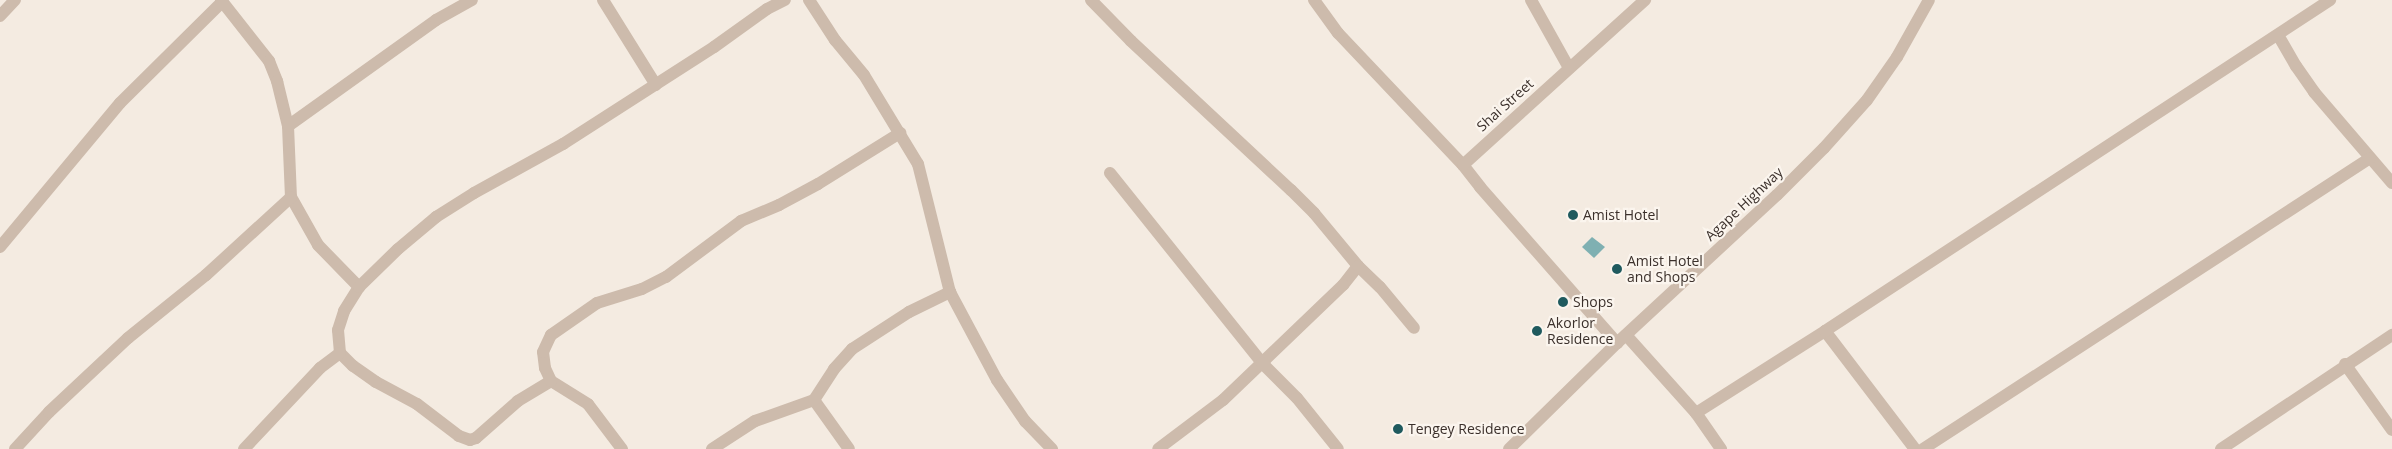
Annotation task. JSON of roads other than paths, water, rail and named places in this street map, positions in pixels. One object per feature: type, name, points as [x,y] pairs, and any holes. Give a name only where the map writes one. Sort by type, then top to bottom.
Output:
[{"type":"street","points":[[0,16],[15,0]]},
{"type":"street","points":[[288,126],[436,20],[472,0]]},
{"type":"street","points":[[603,0],[656,85]]},
{"type":"street","points":[[551,381],[518,401],[476,438],[470,440],[459,436],[417,404],[376,382],[340,352],[338,342],[340,320],[359,286],[398,249],[436,217],[474,193],[563,144],[656,85],[767,9],[785,0]]},
{"type":"street","points":[[809,0],[835,40],[864,75],[918,164],[950,292],[997,380],[1025,420],[1052,449]]},
{"type":"street","points":[[1091,0],[1131,41],[1314,213],[1358,266],[1380,287],[1414,328]]},
{"type":"street","points":[[1314,0],[1338,33],[1462,165],[1560,288],[1621,339],[1696,413],[1721,449]]},
{"type":"street","points":[[1531,0],[1569,68]]},
{"type":"street","name":"Shai Street","points":[[1462,165],[1645,0]]},
{"type":"street","name":"Agape Highway","points":[[1509,449],[1621,339],[1777,195],[1824,148],[1867,100],[1897,57],[1929,0]]},
{"type":"street","points":[[1696,413],[1825,331],[2330,0]]},
{"type":"street","points":[[0,246],[120,103],[221,1],[269,61],[277,81],[288,126],[291,197],[318,245],[359,286]]},
{"type":"street","points":[[2278,35],[2300,73],[2392,183]]},
{"type":"street","points":[[622,449],[588,404],[551,381],[545,368],[543,352],[551,335],[597,303],[642,289],[666,277],[741,221],[779,205],[818,184],[900,133]]},
{"type":"street","points":[[1924,449],[2370,158]]},
{"type":"street","points":[[1110,173],[1262,363],[1297,398],[1338,449]]},
{"type":"street","points":[[15,449],[49,412],[128,338],[206,275],[291,197]]},
{"type":"street","points":[[1158,449],[1223,400],[1343,285],[1358,266]]},
{"type":"street","points":[[712,449],[755,420],[814,400],[834,369],[852,349],[909,312],[950,292]]},
{"type":"street","points":[[1825,331],[1915,449]]},
{"type":"street","points":[[2222,449],[2345,364],[2392,335]]},
{"type":"street","points":[[244,449],[320,368],[340,352]]},
{"type":"street","points":[[2345,364],[2392,430]]},
{"type":"street","points":[[814,400],[849,449]]},
{"type":"water","points":[[1592,237],[1605,247],[1594,258],[1582,247]]},
{"type":"place","name":"Amist Hotel","points":[[1573,215]]},
{"type":"place","name":"Amist Hotel and Shops","points":[[1617,269]]},
{"type":"place","name":"Shops","points":[[1563,302]]},
{"type":"place","name":"Akorlor Residence","points":[[1537,331]]},
{"type":"place","name":"Tengey Residence","points":[[1398,429]]}]
